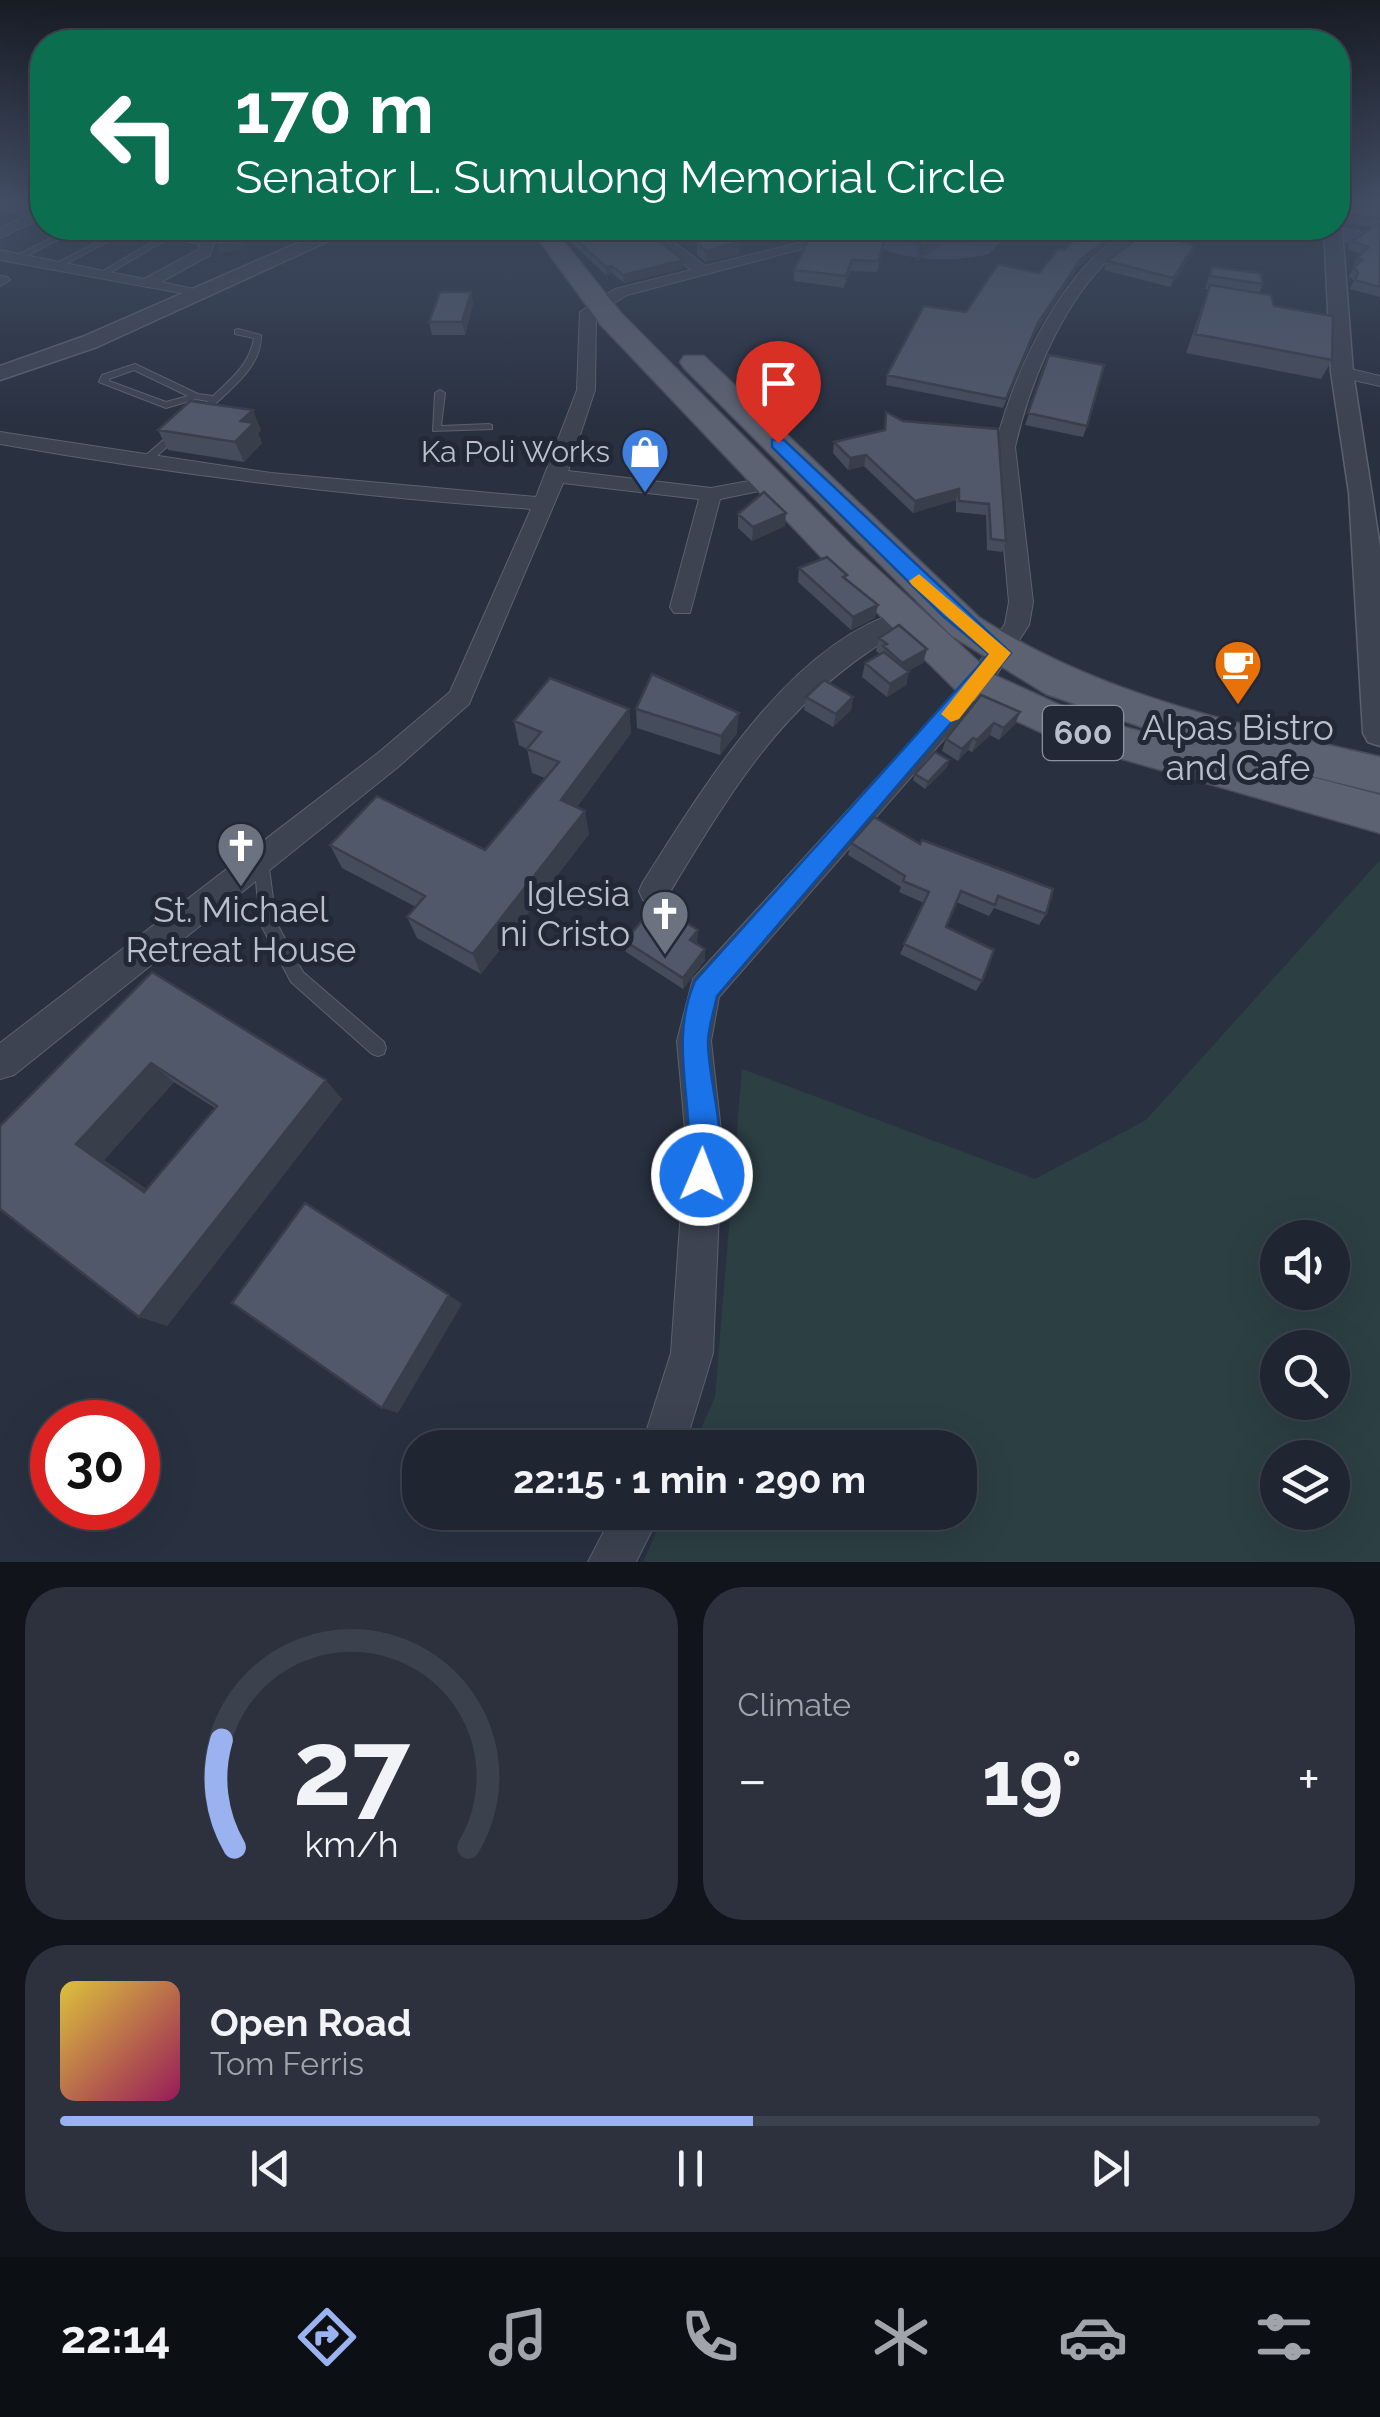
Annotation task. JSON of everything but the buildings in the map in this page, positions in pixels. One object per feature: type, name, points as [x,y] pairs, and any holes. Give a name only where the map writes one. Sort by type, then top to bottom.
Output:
[{"type":"main road","name":"600","points":[[586,274],[956,616],[989,669],[1380,775]]},
{"type":"main road","name":"600","points":[[611,298],[771,484],[905,618],[989,669],[1075,730],[1380,814]]},
{"type":"street","points":[[94,274],[196,294]]},
{"type":"street","points":[[146,284],[165,274]]},
{"type":"street","points":[[0,372],[116,332],[236,274]]},
{"type":"street","points":[[2,1063],[460,698],[556,476],[586,390],[584,320],[611,298],[688,274]]},
{"type":"street","points":[[668,1430],[692,1353],[704,1140],[694,1041],[704,990],[989,669],[1017,626],[1021,602],[999,431],[1057,322],[1088,274]]},
{"type":"street","points":[[1332,274],[1331,316],[1362,493],[1380,733]]},
{"type":"street","points":[[1342,372],[1380,381]]},
{"type":"street","points":[[0,438],[142,464],[379,493],[544,504]]},
{"type":"street","points":[[556,476],[712,494],[771,484]]},
{"type":"street","points":[[682,607],[712,494]]},
{"type":"street","points":[[654,891],[748,741],[798,688],[871,634],[905,618]]},
{"type":"street","points":[[612,1562],[629,1530]]},
{"type":"lane","points":[[202,410],[247,366],[258,344],[258,338],[238,332]]},
{"type":"lane","points":[[196,396],[166,405],[104,382],[105,377],[135,367],[196,396],[215,399]]},
{"type":"lane","points":[[440,394],[436,429],[488,427]]},
{"type":"lane","points":[[142,464],[190,422]]},
{"type":"lane","points":[[261,859],[268,923],[297,977],[378,1048]]},
{"type":"green space","points":[[1380,860],[1380,1562],[643,1562],[657,1530],[977,1530],[977,1430],[700,1430],[715,1397],[742,1069],[1035,1179],[1146,1120]]},
{"type":"slow traffic","points":[[919,581],[1001,653],[951,714]]},
{"type":"place","name":"Ka Poli Works","points":[[645,494]]},
{"type":"place","name":"Alpas Bistro and Cafe","points":[[1238,706]]},
{"type":"place","name":"St. Michael Retreat House","points":[[241,888]]},
{"type":"place","name":"Iglesia ni Cristo","points":[[665,956]]},
{"type":"route","points":[[702,1175],[704,1140],[694,1041],[704,990],[903,762],[977,685],[1001,653],[950,611],[778,443]]}]
